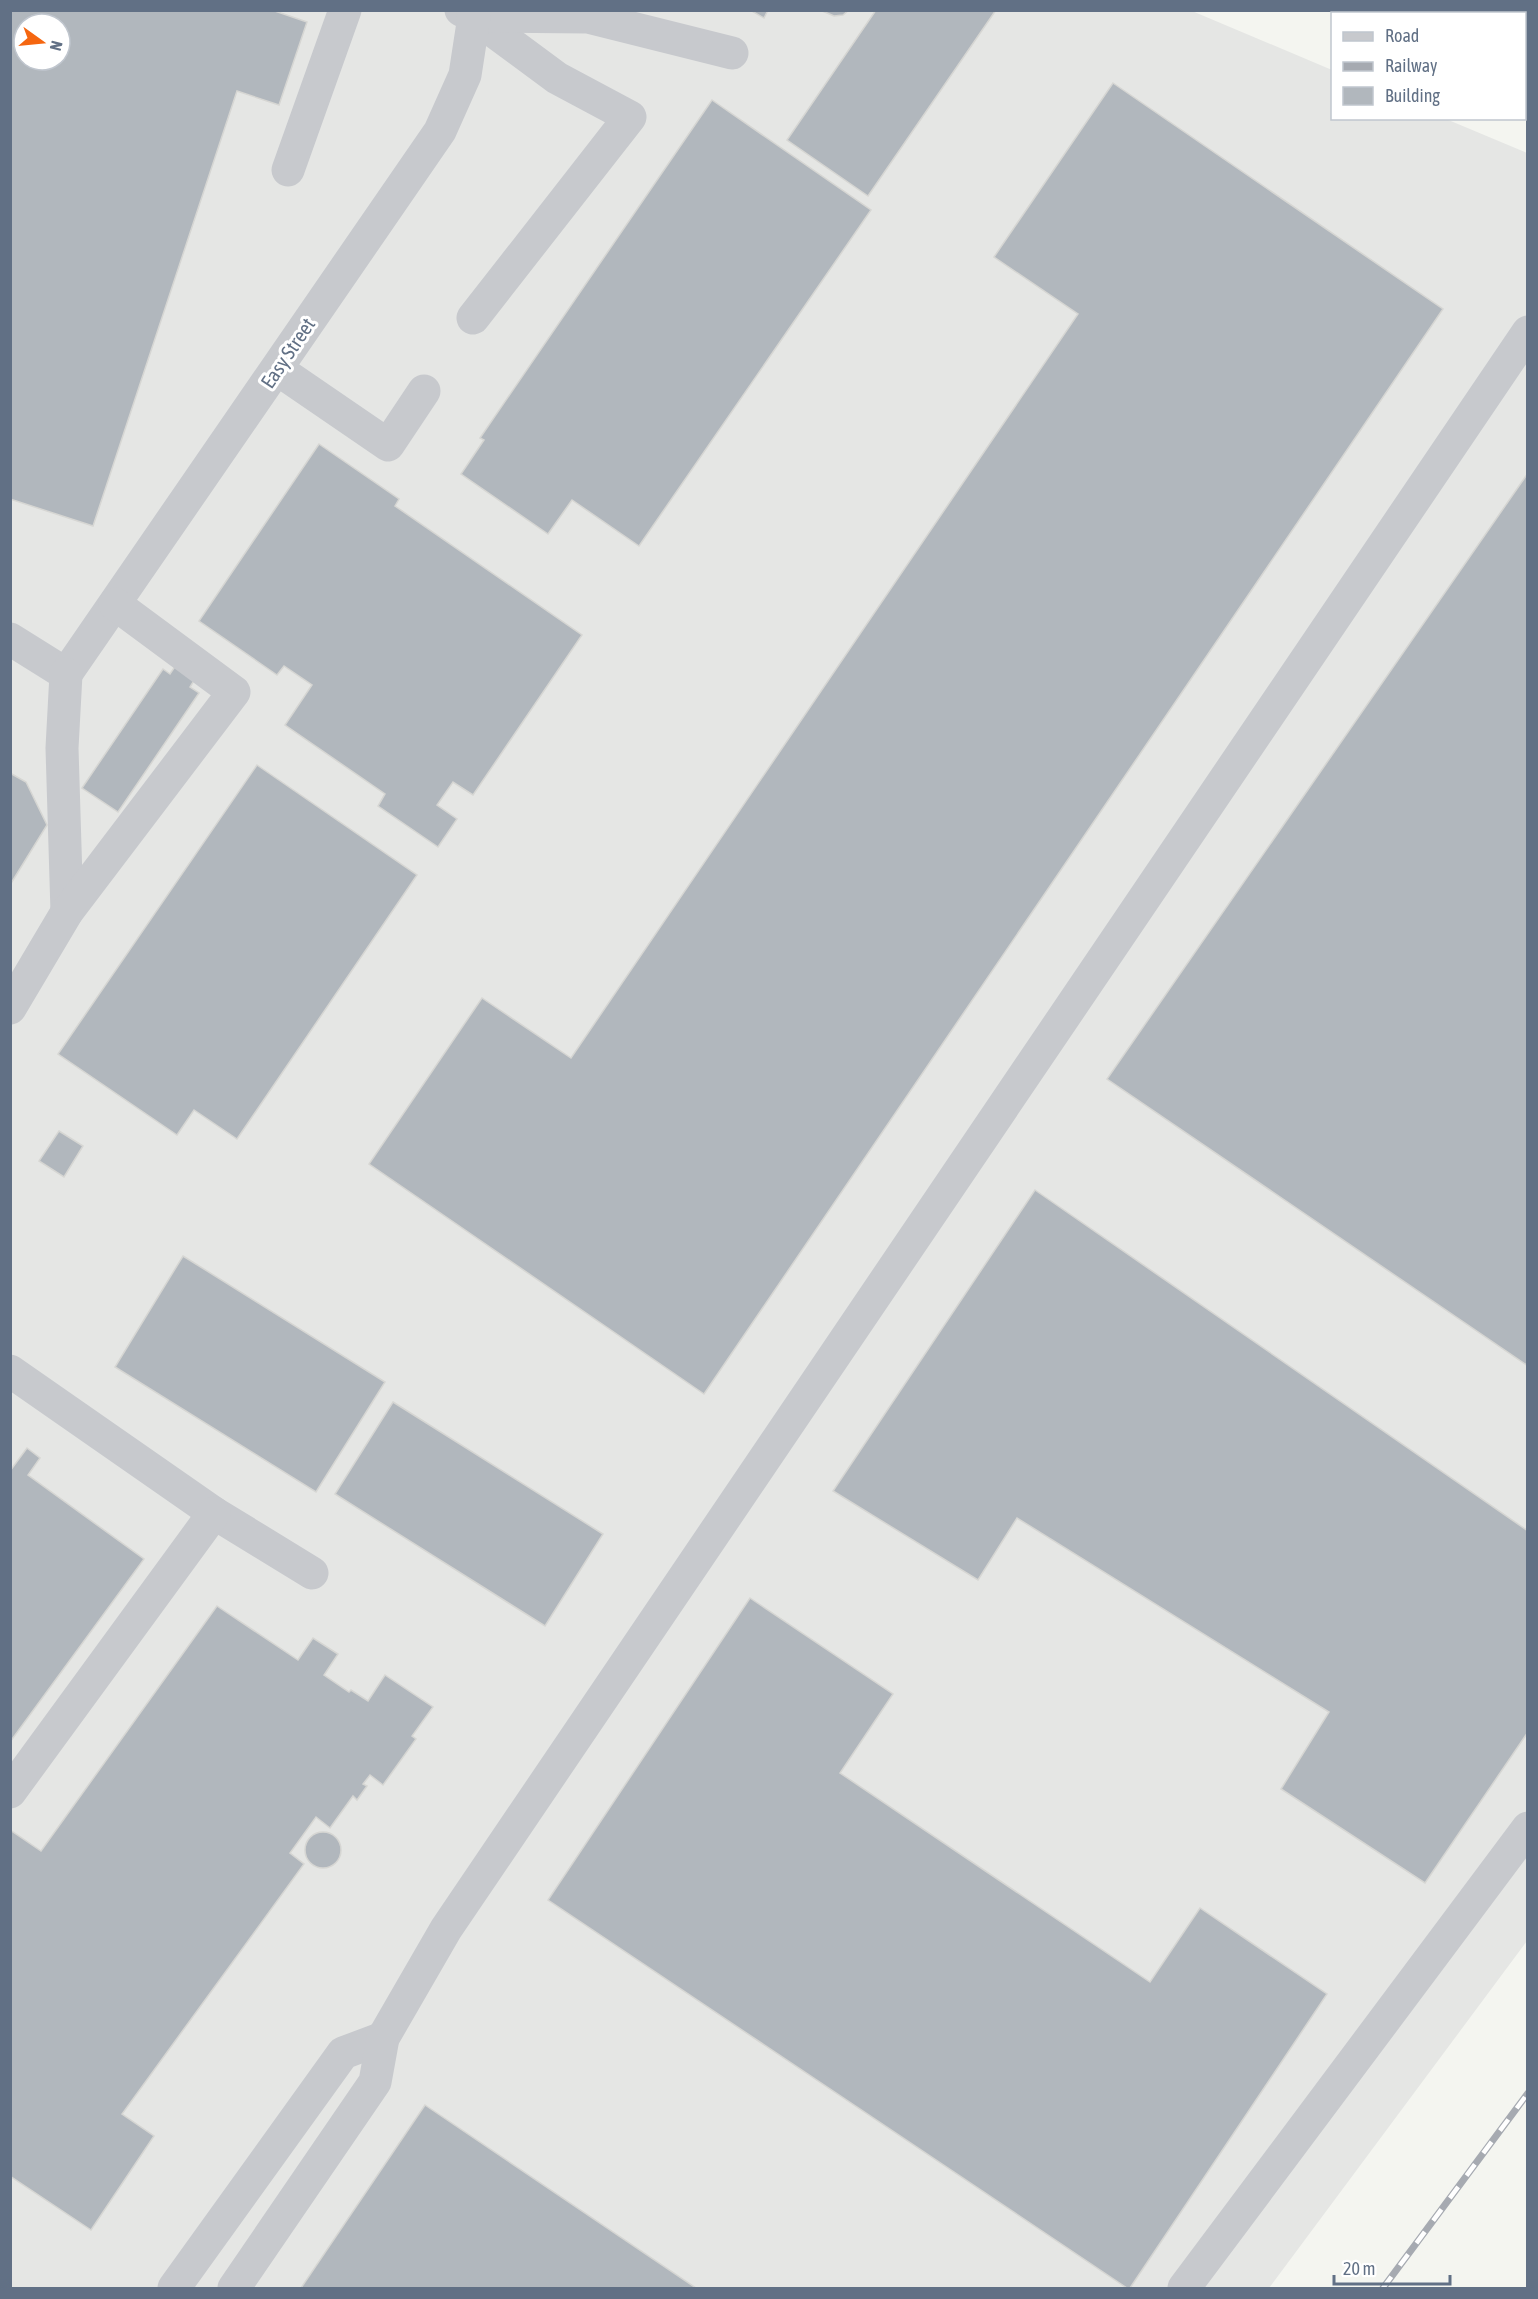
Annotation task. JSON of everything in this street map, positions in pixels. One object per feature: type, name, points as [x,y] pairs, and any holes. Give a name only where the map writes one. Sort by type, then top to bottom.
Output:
[{"type":"street","points":[[288,170],[345,10]]},
{"type":"street","points":[[470,12],[588,17],[732,53]]},
{"type":"street","points":[[470,12],[557,78],[630,117],[473,318]]},
{"type":"street","name":"Easy Street","points":[[66,675],[440,131],[465,75],[470,12]]},
{"type":"street","points":[[234,2289],[375,2082],[382,2038],[446,1929],[1527,332]]},
{"type":"street","points":[[277,369],[388,445],[424,390]]},
{"type":"street","points":[[10,1008],[67,912],[234,692],[115,604]]},
{"type":"street","points":[[10,639],[66,675],[62,748],[67,912]]},
{"type":"street","points":[[10,1371],[214,1513],[312,1573]]},
{"type":"street","points":[[10,1792],[214,1513]]},
{"type":"street","points":[[1184,2289],[1527,1828]]},
{"type":"street","points":[[174,2289],[343,2053],[382,2038]]},
{"type":"shaded area","points":[[11,11],[1192,11],[1331,70],[1331,120],[1448,120],[1527,153],[1527,1941],[1269,2288],[11,2288]]},
{"type":"building","points":[[10,10],[272,10],[307,22],[279,105],[237,91],[93,526],[10,499]]},
{"type":"building","points":[[750,10],[768,10],[764,18]]},
{"type":"building","points":[[820,10],[849,10],[843,15],[834,16]]},
{"type":"building","points":[[876,10],[996,10],[868,196],[787,140]]},
{"type":"building","points":[[1526,18],[1528,18],[1528,92],[1526,96]]},
{"type":"building","points":[[1113,83],[1443,309],[704,1394],[369,1164],[482,998],[571,1058],[1078,314],[994,257]]},
{"type":"building","points":[[712,100],[871,210],[639,546],[572,500],[548,534],[461,474],[484,440],[480,438]]},
{"type":"building","points":[[319,444],[399,499],[395,506],[582,635],[473,795],[453,782],[437,805],[457,819],[438,847],[378,806],[385,794],[285,725],[312,685],[284,666],[277,675],[199,621]]},
{"type":"building","points":[[1528,473],[1528,1366],[1107,1079]]},
{"type":"building","points":[[176,665],[195,679],[190,687],[199,693],[118,812],[82,788],[163,669],[170,674]]},
{"type":"building","points":[[257,765],[417,875],[237,1139],[194,1110],[177,1135],[58,1054]]},
{"type":"building","points":[[10,773],[26,782],[47,825],[10,885]]},
{"type":"building","points":[[59,1131],[83,1146],[64,1177],[39,1161]]},
{"type":"building","points":[[1035,1190],[1528,1531],[1528,1732],[1425,1883],[1281,1789],[1329,1712],[1017,1518],[978,1580],[833,1491]]},
{"type":"building","points":[[183,1256],[385,1382],[316,1492],[115,1367]]},
{"type":"building","points":[[393,1402],[603,1534],[545,1626],[335,1494]]},
{"type":"building","points":[[27,1448],[40,1458],[28,1475],[144,1559],[10,1742],[10,1471]]},
{"type":"building","points":[[750,1598],[893,1694],[840,1773],[1150,1982],[1200,1908],[1327,1994],[1130,2288],[548,1900]]},
{"type":"building","points":[[217,1606],[298,1660],[313,1638],[338,1654],[324,1675],[349,1692],[351,1690],[368,1701],[385,1675],[433,1707],[412,1736],[416,1739],[383,1785],[370,1775],[363,1784],[367,1786],[357,1800],[353,1796],[330,1828],[316,1817],[290,1853],[304,1864],[122,2114],[154,2136],[91,2230],[10,2176],[10,1830],[41,1851]]},
{"type":"building","points":[[323,1832],[336,1837],[341,1850],[336,1863],[323,1868],[310,1863],[305,1850],[310,1837]]},
{"type":"building","points":[[425,2105],[696,2288],[301,2288]]},
{"type":"railway","points":[[1383,2288],[1528,2093]]}]
